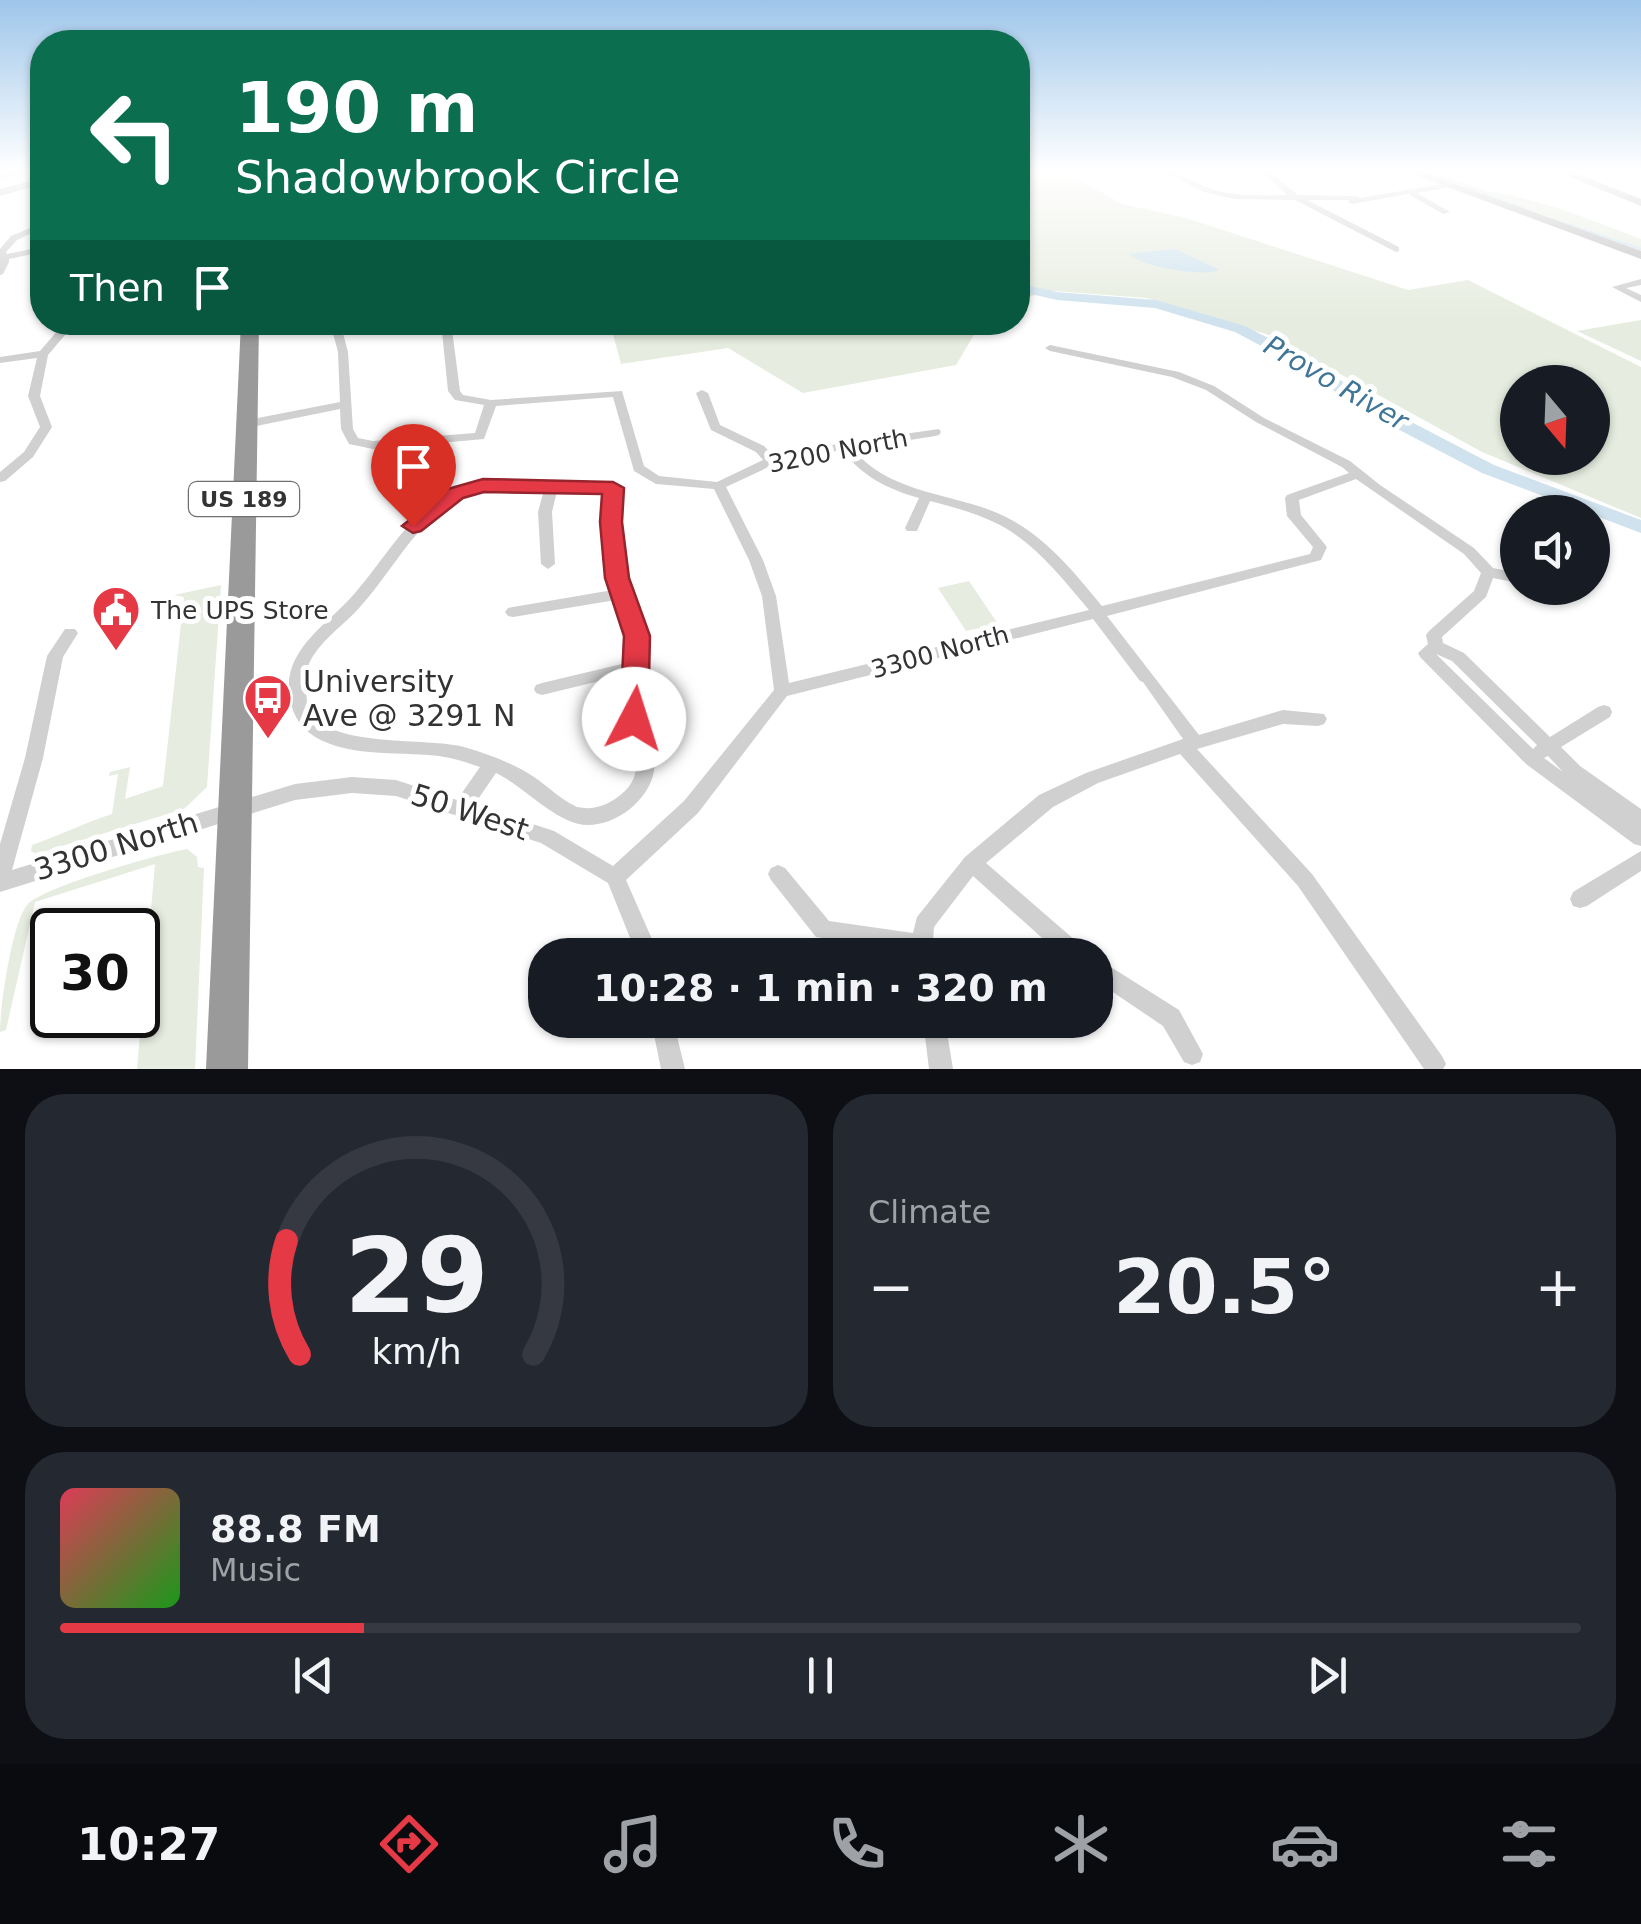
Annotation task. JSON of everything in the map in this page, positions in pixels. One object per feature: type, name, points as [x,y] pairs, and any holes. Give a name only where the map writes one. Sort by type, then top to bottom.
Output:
[{"type":"highway","name":"US 189","points":[[228,1069],[250,335]]},
{"type":"street","points":[[1343,222],[1396,249]]},
{"type":"street","points":[[1551,222],[1641,254]]},
{"type":"street","points":[[0,272],[7,244],[30,232]]},
{"type":"street","points":[[5,257],[30,252]]},
{"type":"street","points":[[1641,282],[1616,288],[1641,299]]},
{"type":"street","points":[[2,474],[29,454],[46,426],[34,396],[44,354],[60,335]]},
{"type":"street","points":[[338,335],[348,436],[364,445],[480,436],[491,403]]},
{"type":"street","points":[[448,335],[455,394],[462,400],[491,403],[618,393],[642,474],[656,480],[718,486],[756,560],[769,596],[782,691],[691,807],[615,877],[641,938]]},
{"type":"street","points":[[1050,348],[1200,383],[1358,474],[1470,551],[1488,572],[1500,574]]},
{"type":"street","points":[[0,360],[44,354]]},
{"type":"street","points":[[702,393],[714,427],[760,449],[771,461]]},
{"type":"street","points":[[247,424],[344,405]]},
{"type":"street","name":"3200 North","points":[[718,486],[771,461],[843,444],[935,432]]},
{"type":"street","points":[[843,444],[870,474],[926,496],[975,509],[1028,536],[1051,556],[1097,610],[1189,744],[1305,880],[1434,1064]]},
{"type":"street","name":"3300 North","points":[[782,691],[948,653],[1097,610],[1316,556],[1320,547],[1294,516],[1292,498],[1358,474]]},
{"type":"street","points":[[483,485],[552,488],[613,488],[611,522],[621,594],[637,636],[639,666],[634,719],[648,762],[642,782],[630,798],[606,814],[587,819],[558,808],[534,784],[463,753],[372,747],[334,737],[311,723],[300,709],[300,663],[308,646],[353,607],[413,526],[441,502],[483,485]]},
{"type":"street","points":[[548,564],[545,512],[552,488]]},
{"type":"street","points":[[912,528],[926,496]]},
{"type":"street","points":[[1436,646],[1434,635],[1481,593],[1488,572]]},
{"type":"street","points":[[513,612],[621,594]]},
{"type":"street","points":[[0,880],[34,758],[55,656],[70,633]]},
{"type":"street","points":[[1436,646],[1458,657],[1547,746],[1641,819]]},
{"type":"street","points":[[1436,646],[1426,653],[1532,759],[1641,838]]},
{"type":"street","points":[[542,689],[639,666]]},
{"type":"street","points":[[1532,759],[1604,712]]},
{"type":"street","points":[[923,938],[924,924],[972,863],[1031,812],[1067,789],[1189,744],[1283,717],[1318,719]]},
{"type":"street","points":[[462,808],[490,766]]},
{"type":"street","name":"50 West","points":[[233,810],[294,792],[352,785],[396,788],[547,837],[615,877]]},
{"type":"street","name":"3300 North","points":[[0,880],[233,810]]},
{"type":"street","points":[[1580,900],[1641,860]]},
{"type":"street","points":[[972,863],[1058,938]]},
{"type":"street","points":[[778,874],[823,930],[863,938]]},
{"type":"street","points":[[1113,979],[1172,1018],[1192,1054]]},
{"type":"street","points":[[666,1038],[672,1069]]},
{"type":"street","points":[[936,1038],[940,1069]]},
{"type":"shaded area","points":[[1030,222],[1198,222],[1408,290],[1468,280],[1641,367],[1641,518],[1610,505],[1610,495],[1586,495],[1537,475],[1610,475],[1610,365],[1500,365],[1500,459],[1269,335],[1147,298],[1054,291],[1030,296]]},
{"type":"shaded area","points":[[1555,222],[1596,222],[1641,239],[1641,253]]},
{"type":"shaded area","points":[[1641,320],[1641,361],[1577,331]]},
{"type":"shaded area","points":[[613,335],[974,335],[956,365],[803,393],[728,348],[621,364]]},
{"type":"shaded area","points":[[969,581],[998,624],[966,631],[938,588]]},
{"type":"shaded area","points":[[221,585],[207,787],[184,809],[36,854],[31,851],[32,845],[112,814],[118,774],[109,776],[110,772],[130,767],[125,799],[163,786],[184,597],[174,595]]},
{"type":"shaded area","points":[[187,849],[197,857],[198,867],[204,868],[195,1069],[137,1069],[140,1038],[160,1038],[160,908],[151,908],[155,864],[35,902],[30,908],[30,924],[6,1030],[0,1032],[12,946],[27,905],[55,889]]},
{"type":"water","points":[[1175,249],[1218,269],[1171,269],[1129,254]]},
{"type":"waterway","points":[[1560,222],[1641,249]]},
{"type":"waterway","name":"Provo River","points":[[1030,290],[1057,296],[1156,304],[1240,329],[1303,362],[1367,406],[1488,469],[1641,527]]},
{"type":"place","name":"The UPS Store","points":[[116,652]]},
{"type":"place","name":"University Ave @ 3291 N","points":[[268,740]]},
{"type":"route","points":[[413,526],[441,502],[483,485],[613,488],[611,522],[617,578],[637,636],[639,666],[634,719]]}]
